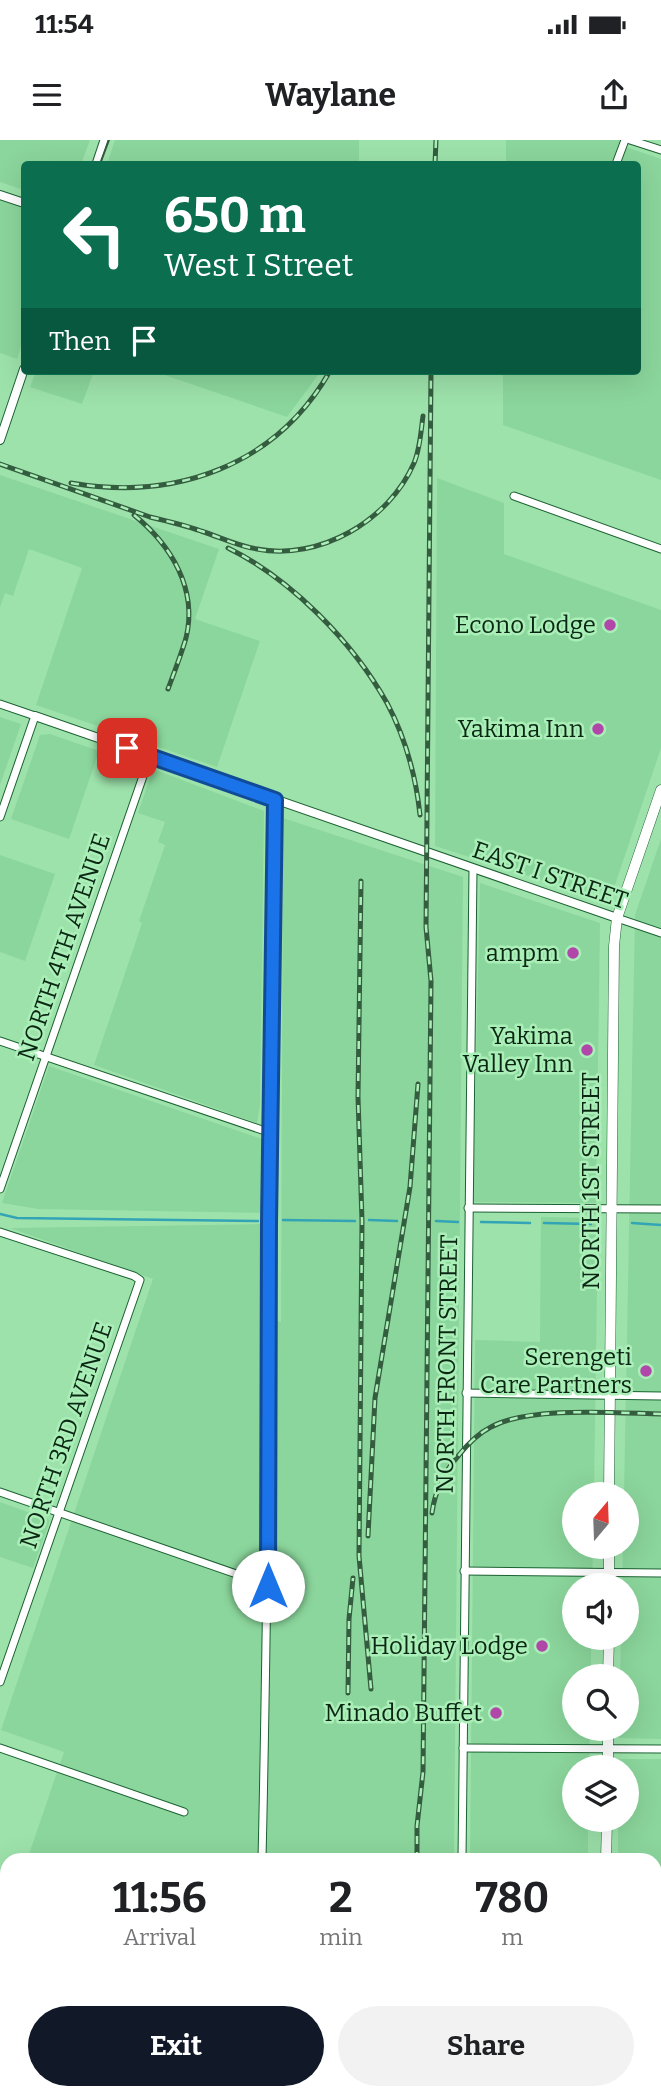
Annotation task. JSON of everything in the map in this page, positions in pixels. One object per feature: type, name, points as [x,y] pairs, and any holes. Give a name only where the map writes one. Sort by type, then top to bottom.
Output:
[{"type":"main road","name":"NORTH 1ST STREET","points":[[609,1482],[614,946],[617,918],[661,790]]},
{"type":"main road","points":[[609,1559],[609,1573]]},
{"type":"main road","points":[[608,1741],[608,1755]]},
{"type":"main road","points":[[606,1853],[607,1832]]},
{"type":"street","points":[[97,161],[104,140]]},
{"type":"street","points":[[617,161],[625,140]]},
{"type":"street","points":[[630,140],[661,150]]},
{"type":"street","points":[[0,195],[21,202]]},
{"type":"street","points":[[0,440],[22,375]]},
{"type":"street","points":[[514,496],[661,549]]},
{"type":"street","points":[[0,704],[35,716],[0,817]]},
{"type":"street","name":"EAST I STREET","points":[[35,716],[661,933]]},
{"type":"street","name":"NORTH 4TH AVENUE","points":[[0,1189],[150,756]]},
{"type":"street","points":[[262,1853],[268,1586],[275,800]]},
{"type":"street","name":"NORTH FRONT STREET","points":[[461,1853],[473,869]]},
{"type":"street","points":[[0,1041],[271,1133]]},
{"type":"street","points":[[468,1208],[661,1209]]},
{"type":"street","name":"NORTH 3RD AVENUE","points":[[0,1232],[140,1280],[0,1682]]},
{"type":"street","points":[[466,1393],[661,1396]]},
{"type":"street","points":[[0,1492],[268,1586]]},
{"type":"street","points":[[464,1571],[609,1573]]},
{"type":"street","points":[[639,1573],[661,1573]]},
{"type":"street","points":[[0,1748],[184,1812]]},
{"type":"street","points":[[463,1748],[661,1749]]},
{"type":"shaded area","points":[[0,140],[90,140],[82,161],[21,161],[21,189],[0,182]]},
{"type":"shaded area","points":[[115,140],[359,140],[359,161],[108,161]]},
{"type":"shaded area","points":[[506,140],[622,140],[620,145],[661,159],[661,480],[503,425],[503,375],[641,375],[641,161],[506,161]]},
{"type":"shaded area","points":[[0,198],[21,206],[21,346],[17,359],[0,353]]},
{"type":"shaded area","points":[[34,375],[93,375],[82,404],[30,387]]},
{"type":"shaded area","points":[[165,375],[318,375],[287,417]]},
{"type":"shaded area","points":[[0,475],[219,549],[195,619],[260,641],[217,767],[36,705],[82,568],[29,549],[13,596],[5,593],[0,607]]},
{"type":"shaded area","points":[[437,478],[504,503],[504,554],[661,610],[661,748],[615,885],[594,893],[569,889],[435,846]]},
{"type":"shaded area","points":[[0,717],[21,724],[0,785]]},
{"type":"shaded area","points":[[50,734],[99,751],[69,839],[11,819],[40,735]]},
{"type":"shaded area","points":[[153,769],[264,811],[260,1105],[257,1123],[94,1065],[165,845],[158,842],[165,822],[138,813]]},
{"type":"shaded area","points":[[283,818],[463,877],[454,1853],[29,1853],[64,1752],[1,1730],[153,1279],[10,1228],[264,1224],[264,1316],[281,1322]]},
{"type":"shaded area","points":[[661,839],[661,1739],[639,1738],[639,1664],[620,1664],[621,1650],[639,1650],[639,1573],[622,1573],[623,1559],[639,1559],[639,1482],[624,1482],[635,915]]},
{"type":"shaded area","points":[[0,855],[55,874],[25,961],[0,952]]},
{"type":"shaded area","points":[[480,883],[600,923],[596,1203],[473,1202]]},
{"type":"shaded area","points":[[49,1066],[265,1140],[264,1213],[38,1209],[2,1203]]},
{"type":"shaded area","points":[[541,1217],[598,1218],[594,1482],[562,1482],[562,1559],[593,1559],[592,1573],[562,1573],[562,1650],[591,1650],[591,1664],[562,1664],[562,1741],[590,1741],[589,1755],[562,1755],[562,1832],[588,1832],[588,1853],[470,1853],[475,1340],[540,1342]]},
{"type":"shaded area","points":[[0,1502],[50,1520],[33,1568],[0,1557]]},
{"type":"shaded area","points":[[639,1759],[661,1759],[661,1853],[618,1853],[618,1832],[639,1832]]},
{"type":"waterway","points":[[0,1214],[17,1218],[258,1221]]},
{"type":"waterway","points":[[283,1220],[355,1221]]},
{"type":"waterway","points":[[369,1220],[397,1221]]},
{"type":"waterway","points":[[436,1221],[458,1222]]},
{"type":"waterway","points":[[481,1222],[530,1223]]},
{"type":"waterway","points":[[544,1223],[591,1224]]},
{"type":"waterway","points":[[632,1223],[661,1225]]},
{"type":"tram line","points":[[101,161],[109,140]]},
{"type":"railway","points":[[435,161],[436,140]]},
{"type":"railway","points":[[71,483],[110,487],[148,486],[184,481],[219,469],[252,453],[281,431],[308,404],[327,375]]},
{"type":"railway","points":[[417,1853],[423,1772],[431,981],[426,927],[431,375]]},
{"type":"railway","points":[[0,464],[242,546],[281,551],[304,549],[349,532],[388,503],[403,484],[414,463],[423,416]]},
{"type":"railway","points":[[134,515],[170,554],[185,585],[189,620],[186,638],[168,689]]},
{"type":"railway","points":[[228,548],[297,594],[338,635],[373,680],[387,703],[404,743],[413,772],[420,815]]},
{"type":"railway","points":[[361,881],[358,1097],[362,1221],[359,1556],[371,1689]]},
{"type":"railway","points":[[368,1536],[375,1398],[410,1187],[418,1084]]},
{"type":"railway","points":[[432,1513],[441,1482],[462,1451],[482,1432],[507,1420],[550,1413],[661,1414]]},
{"type":"railway","points":[[348,1693],[349,1619],[353,1578]]},
{"type":"place","name":"Econo Lodge","points":[[610,625]]},
{"type":"place","name":"Yakima Inn","points":[[598,729]]},
{"type":"place","name":"ampm","points":[[573,953]]},
{"type":"place","name":"Yakima Valley Inn","points":[[587,1050]]},
{"type":"place","name":"Serengeti Care Partners","points":[[646,1371]]},
{"type":"place","name":"Holiday Lodge","points":[[542,1646]]},
{"type":"place","name":"Minado Buffet","points":[[496,1713]]},
{"type":"route","points":[[127,748],[275,800],[269,1223],[268,1586]]}]
